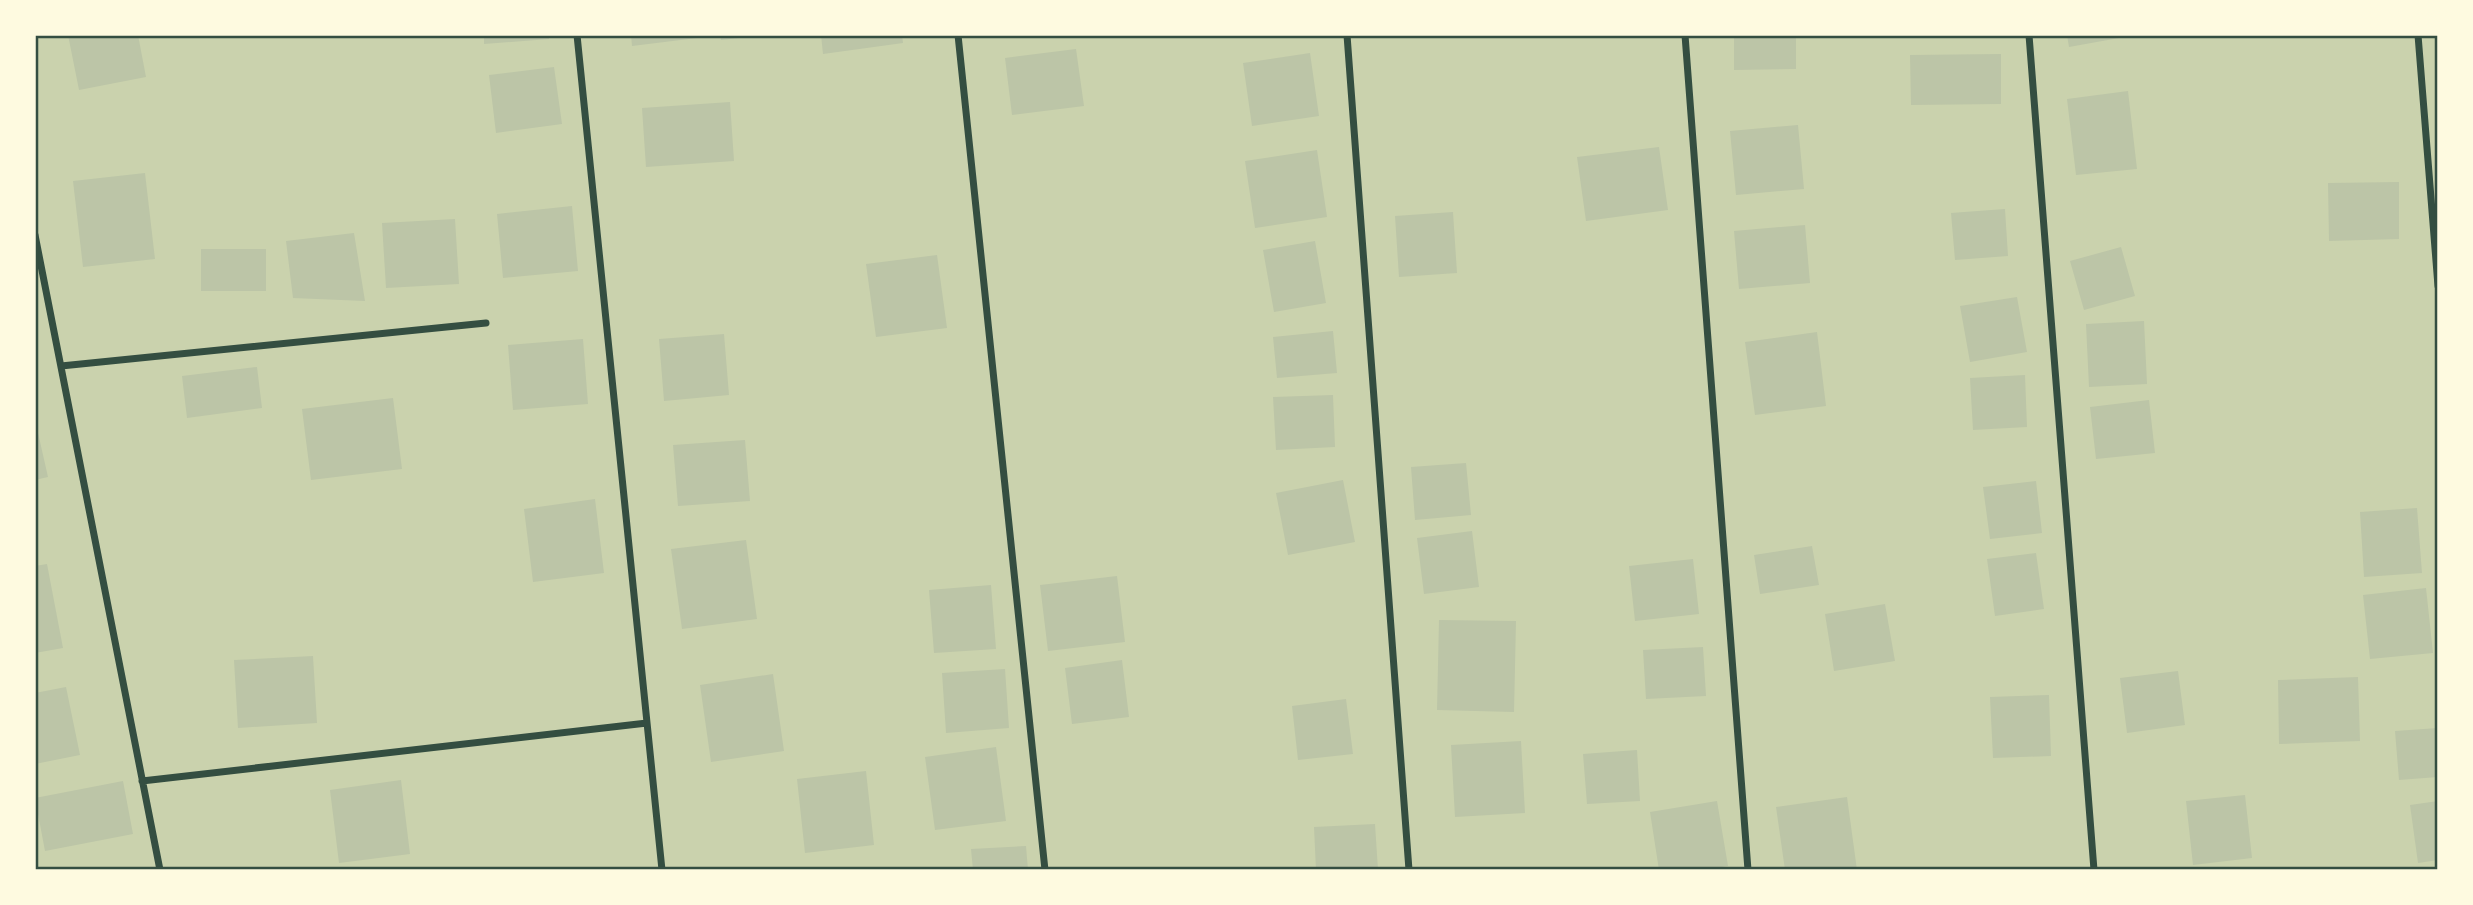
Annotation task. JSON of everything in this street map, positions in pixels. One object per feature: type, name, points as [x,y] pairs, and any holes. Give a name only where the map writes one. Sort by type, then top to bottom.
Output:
[{"type":"street","points":[[577,35],[662,870]]},
{"type":"street","points":[[958,35],[1045,870]]},
{"type":"street","points":[[1347,35],[1409,870]]},
{"type":"street","points":[[1685,35],[1748,870]]},
{"type":"street","points":[[2029,35],[2094,870]]},
{"type":"street","points":[[2418,35],[2438,286]]},
{"type":"street","points":[[35,235],[160,870]]},
{"type":"street","points":[[61,366],[486,323]]},
{"type":"street","points":[[142,781],[647,723]]},
{"type":"green space","points":[[35,35],[2438,35],[2438,870],[35,870]]},
{"type":"building","points":[[68,35],[138,35],[146,77],[79,90]]},
{"type":"building","points":[[484,35],[549,35],[549,39],[484,44]]},
{"type":"building","points":[[631,35],[705,35],[705,37],[632,46]]},
{"type":"building","points":[[720,35],[748,35],[748,37],[721,40]]},
{"type":"building","points":[[821,35],[902,35],[903,43],[823,54]]},
{"type":"building","points":[[1734,35],[1796,35],[1796,69],[1734,70]]},
{"type":"building","points":[[2067,35],[2130,35],[2130,36],[2069,47]]},
{"type":"building","points":[[1076,49],[1084,106],[1012,115],[1005,58]]},
{"type":"building","points":[[1310,53],[1319,116],[1252,126],[1243,63]]},
{"type":"building","points":[[2001,54],[2001,104],[1911,105],[1910,55]]},
{"type":"building","points":[[554,67],[562,124],[496,133],[489,75]]},
{"type":"building","points":[[2128,91],[2137,169],[2076,175],[2067,99]]},
{"type":"building","points":[[730,102],[734,161],[646,167],[642,108]]},
{"type":"building","points":[[1798,125],[1804,189],[1736,195],[1730,131]]},
{"type":"building","points":[[1659,147],[1668,210],[1586,221],[1577,157]]},
{"type":"building","points":[[1317,150],[1327,217],[1255,228],[1245,161]]},
{"type":"building","points":[[145,173],[155,259],[83,267],[73,181]]},
{"type":"building","points":[[2399,182],[2399,239],[2329,241],[2328,183]]},
{"type":"building","points":[[572,206],[578,271],[503,278],[497,214]]},
{"type":"building","points":[[2005,209],[2008,256],[1955,260],[1951,213]]},
{"type":"building","points":[[1453,212],[1457,273],[1399,277],[1395,216]]},
{"type":"building","points":[[455,219],[459,284],[386,288],[382,223]]},
{"type":"building","points":[[1805,225],[1810,283],[1739,289],[1734,231]]},
{"type":"building","points":[[354,233],[365,301],[293,298],[286,241]]},
{"type":"building","points":[[1315,241],[1326,303],[1274,312],[1263,250]]},
{"type":"building","points":[[2121,247],[2135,296],[2084,310],[2070,261]]},
{"type":"building","points":[[201,249],[266,249],[266,291],[201,291]]},
{"type":"building","points":[[937,255],[947,328],[876,337],[866,264]]},
{"type":"building","points":[[2017,297],[2027,352],[1970,362],[1960,306]]},
{"type":"building","points":[[2144,321],[2147,384],[2089,387],[2086,324]]},
{"type":"building","points":[[1333,331],[1337,373],[1277,378],[1273,337]]},
{"type":"building","points":[[1817,332],[1826,406],[1755,415],[1745,342]]},
{"type":"building","points":[[724,334],[729,395],[664,401],[659,339]]},
{"type":"building","points":[[583,339],[588,404],[513,410],[508,345]]},
{"type":"building","points":[[257,367],[262,408],[187,418],[182,376]]},
{"type":"building","points":[[2025,375],[2027,427],[1973,430],[1970,378]]},
{"type":"building","points":[[1333,395],[1335,447],[1276,450],[1273,397]]},
{"type":"building","points":[[393,398],[402,469],[311,480],[302,409]]},
{"type":"building","points":[[2149,400],[2155,453],[2096,459],[2090,407]]},
{"type":"building","points":[[35,425],[48,477],[35,480]]},
{"type":"building","points":[[745,440],[750,501],[678,506],[673,445]]},
{"type":"building","points":[[1466,463],[1471,515],[1415,520],[1411,467]]},
{"type":"building","points":[[1343,480],[1355,542],[1288,555],[1276,493]]},
{"type":"building","points":[[2036,481],[2042,533],[1990,539],[1983,487]]},
{"type":"building","points":[[595,499],[604,573],[533,582],[524,509]]},
{"type":"building","points":[[2417,508],[2422,573],[2364,577],[2360,512]]},
{"type":"building","points":[[1472,531],[1479,587],[1424,594],[1417,538]]},
{"type":"building","points":[[746,540],[757,619],[682,629],[671,549]]},
{"type":"building","points":[[1812,546],[1819,585],[1760,594],[1754,555]]},
{"type":"building","points":[[2036,553],[2044,609],[1995,616],[1987,559]]},
{"type":"building","points":[[1693,559],[1699,614],[1635,621],[1629,566]]},
{"type":"building","points":[[47,564],[63,648],[35,653],[35,566]]},
{"type":"building","points":[[1117,576],[1125,642],[1048,651],[1040,585]]},
{"type":"building","points":[[991,585],[996,649],[934,653],[929,590]]},
{"type":"building","points":[[2426,588],[2433,653],[2370,659],[2363,595]]},
{"type":"building","points":[[1885,604],[1895,661],[1834,671],[1825,614]]},
{"type":"building","points":[[1439,620],[1516,621],[1514,712],[1437,710]]},
{"type":"building","points":[[1703,647],[1706,696],[1646,699],[1643,650]]},
{"type":"building","points":[[313,656],[317,723],[238,728],[234,660]]},
{"type":"building","points":[[1122,660],[1129,717],[1072,724],[1065,668]]},
{"type":"building","points":[[1005,669],[1009,728],[946,733],[942,673]]},
{"type":"building","points":[[2178,671],[2185,725],[2127,733],[2120,678]]},
{"type":"building","points":[[773,674],[784,751],[711,762],[700,685]]},
{"type":"building","points":[[2358,677],[2360,741],[2279,744],[2278,680]]},
{"type":"building","points":[[66,687],[80,755],[35,764],[35,693]]},
{"type":"building","points":[[2049,695],[2051,756],[1993,758],[1990,697]]},
{"type":"building","points":[[1346,699],[1353,754],[1298,760],[1292,706]]},
{"type":"building","points":[[2438,728],[2438,777],[2399,780],[2395,731]]},
{"type":"building","points":[[1521,741],[1525,813],[1455,817],[1451,745]]},
{"type":"building","points":[[996,747],[1006,821],[935,830],[925,757]]},
{"type":"building","points":[[1637,750],[1640,801],[1587,804],[1583,754]]},
{"type":"building","points":[[866,771],[874,845],[805,853],[797,779]]},
{"type":"building","points":[[401,780],[410,854],[339,863],[330,790]]},
{"type":"building","points":[[123,781],[133,834],[45,851],[35,798]]},
{"type":"building","points":[[2245,795],[2252,858],[2193,865],[2186,801]]},
{"type":"building","points":[[1847,797],[1857,870],[1785,870],[1776,807]]},
{"type":"building","points":[[1717,801],[1728,866],[1703,870],[1659,870],[1650,812]]},
{"type":"building","points":[[2438,801],[2438,860],[2418,863],[2410,805]]},
{"type":"building","points":[[1375,824],[1378,870],[1316,870],[1314,827]]},
{"type":"building","points":[[1026,846],[1028,870],[973,870],[971,849]]}]
